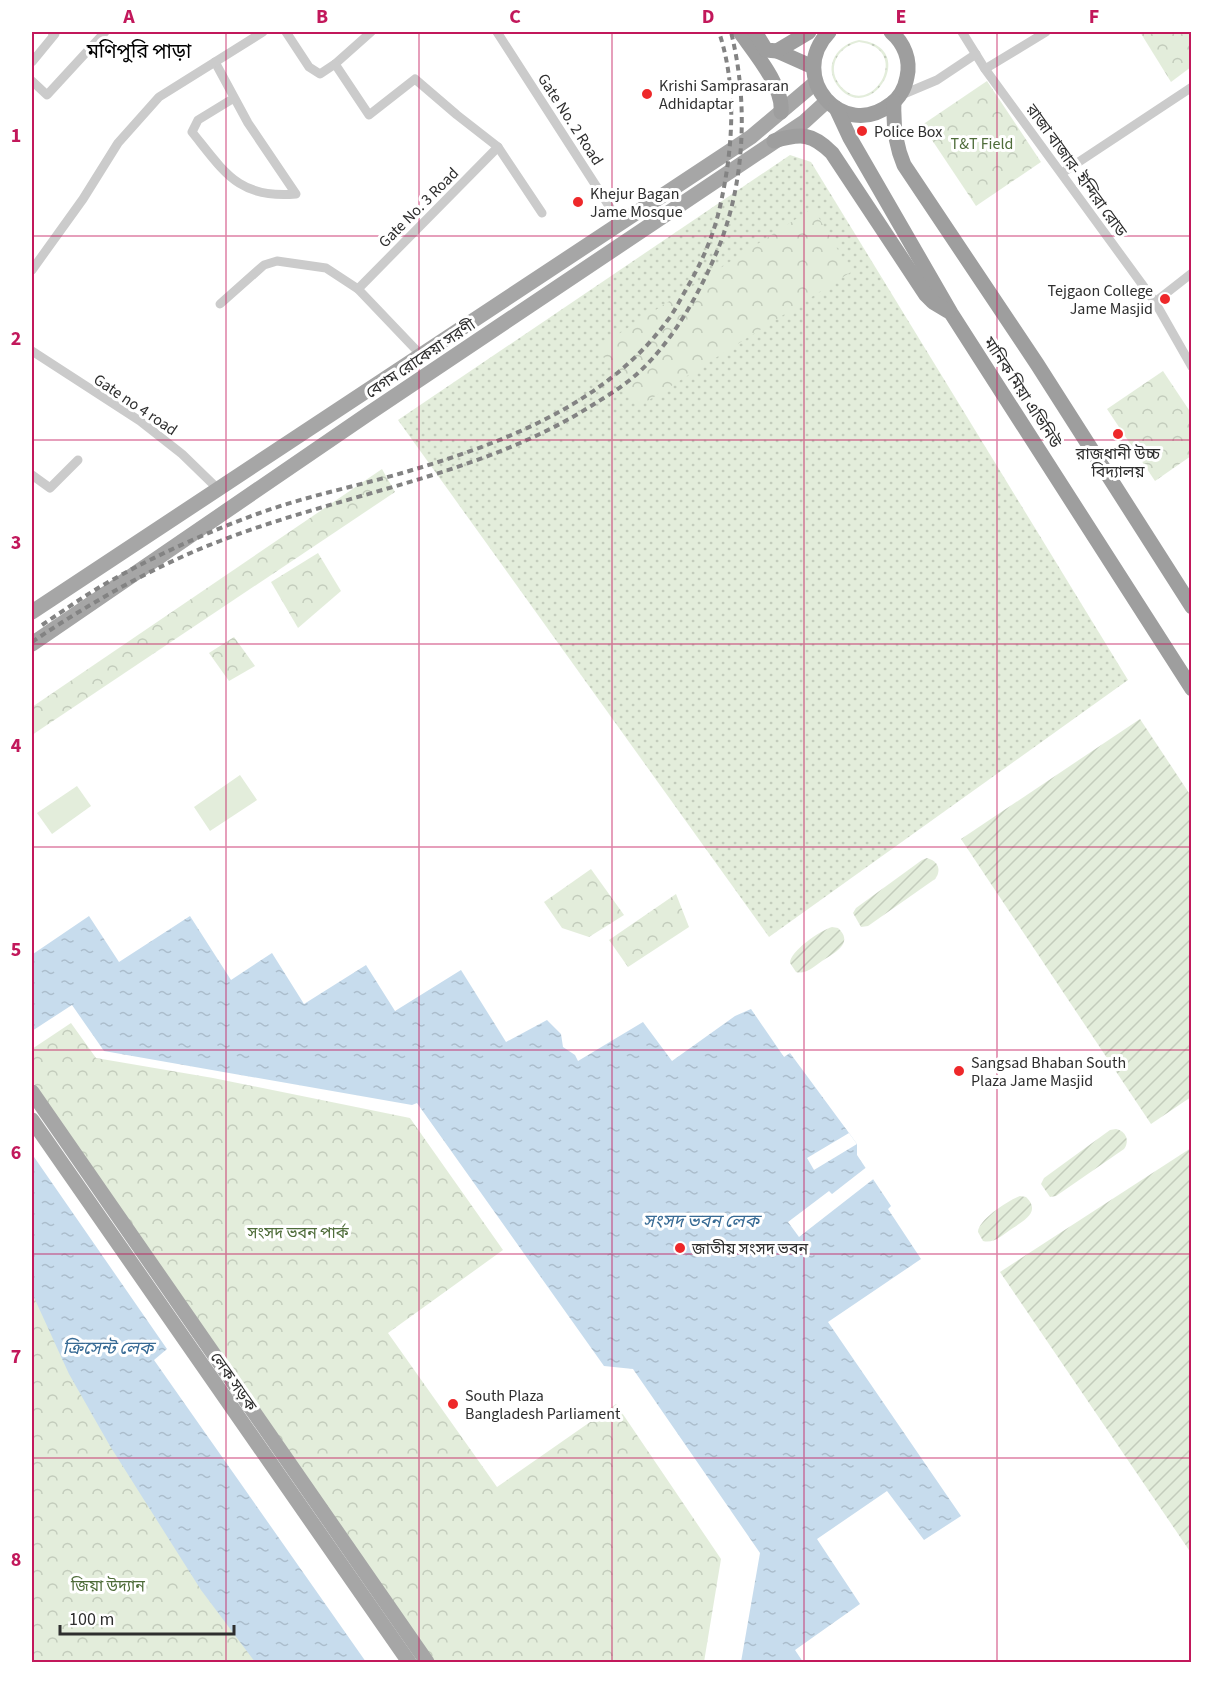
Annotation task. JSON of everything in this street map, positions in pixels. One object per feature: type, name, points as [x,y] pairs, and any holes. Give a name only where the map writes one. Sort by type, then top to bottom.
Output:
[{"type":"highway","points":[[740,32],[778,90],[782,104],[781,112]]},
{"type":"highway","points":[[755,32],[766,50],[777,51],[814,75],[817,48],[829,32]]},
{"type":"highway","points":[[777,51],[809,32]]},
{"type":"highway","points":[[891,32],[900,40],[906,56]]},
{"type":"highway","name":"মানিক মিয়া এভিনিউ","points":[[906,32],[907,76],[896,99],[893,128],[904,165],[1024,345],[1191,607]]},
{"type":"highway","name":"মানিক মিয়া এভিনিউ","points":[[814,75],[951,313],[1186,668],[1191,689]]},
{"type":"highway","points":[[831,105],[852,114],[863,115],[885,109],[896,99]]},
{"type":"highway","points":[[774,141],[793,135],[810,137],[823,144],[832,153],[926,295],[951,313]]},
{"type":"main road","name":"বেগম রোকেয়া সরণী","points":[[32,611],[751,137],[781,112],[814,75]]},
{"type":"main road","name":"বেগম রোকেয়া সরণী","points":[[32,644],[368,414],[831,105]]},
{"type":"main road","points":[[32,1092],[426,1662]]},
{"type":"main road","name":"লেক সড়ক","points":[[32,1120],[409,1662]]},
{"type":"street","points":[[32,62],[55,34],[52,32]]},
{"type":"street","points":[[32,81],[46,95],[105,32]]},
{"type":"street","points":[[32,270],[83,199],[118,142],[159,97],[263,32]]},
{"type":"street","points":[[286,32],[313,72],[320,74],[335,64],[371,32]]},
{"type":"street","name":"Gate No. 2 Road","points":[[497,32],[620,223]]},
{"type":"street","name":"রাজা বাজার- ইন্দিরা রোড","points":[[962,32],[985,69],[1155,303],[1191,367]]},
{"type":"street","points":[[985,69],[1046,32]]},
{"type":"street","points":[[896,99],[937,80],[976,54]]},
{"type":"street","points":[[215,62],[248,123],[296,194],[265,195],[242,186],[192,132],[198,120],[234,98]]},
{"type":"street","points":[[335,64],[369,115],[416,79],[498,147],[542,213]]},
{"type":"street","points":[[1062,173],[1191,87]]},
{"type":"street","name":"Gate No. 3 Road","points":[[358,289],[498,147]]},
{"type":"street","points":[[220,304],[264,265],[277,261],[326,268],[358,289],[420,354]]},
{"type":"street","points":[[1155,303],[1191,273]]},
{"type":"street","name":"Gate no 4 road","points":[[32,351],[140,421],[182,454],[218,489]]},
{"type":"street","points":[[32,475],[50,488],[78,460]]},
{"type":"green space","points":[[1140,32],[1191,32],[1191,67],[1171,82]]},
{"type":"green space","points":[[859,40],[877,46],[887,56],[888,69],[884,82],[875,92],[863,98],[850,96],[837,85],[833,77],[832,63],[835,56],[851,42]],"holes":[[[859,42],[876,47],[884,57],[886,69],[882,81],[874,90],[863,95],[851,94],[839,84],[835,77],[837,57],[846,48]]]},
{"type":"green space","name":"T&T Field","points":[[987,81],[1041,162],[976,206],[922,125]]},
{"type":"green space","points":[[790,155],[811,162],[1128,680],[769,937],[398,420]]},
{"type":"green space","points":[[813,208],[851,272],[638,407],[597,348]]},
{"type":"green space","points":[[1163,371],[1191,413],[1191,456],[1155,481],[1107,409]]},
{"type":"green space","points":[[382,469],[395,492],[32,735],[32,707]]},
{"type":"green space","points":[[318,553],[341,591],[298,628],[271,582]]},
{"type":"green space","points":[[234,637],[255,666],[229,681],[209,653]]},
{"type":"green space","points":[[1140,719],[1191,796],[1191,1097],[1151,1124],[961,839]]},
{"type":"green space","points":[[240,775],[257,800],[210,831],[194,807]]},
{"type":"green space","points":[[77,786],[91,806],[52,834],[37,813]]},
{"type":"green space","points":[[927,858],[938,866],[935,879],[868,926],[861,927],[853,913],[856,908]]},
{"type":"green space","points":[[591,869],[624,915],[589,937],[562,928],[544,902]]},
{"type":"green space","points":[[676,894],[689,927],[628,967],[609,940]]},
{"type":"green space","points":[[832,927],[838,928],[842,933],[844,942],[842,946],[811,969],[796,972],[790,963],[795,953],[814,937]]},
{"type":"green space","name":"সংসদ ভবন পার্ক","points":[[71,1023],[96,1058],[213,1078],[410,1118],[503,1250],[388,1333],[497,1487],[616,1404],[721,1559],[704,1662],[432,1662],[32,1081],[32,1049]]},
{"type":"green space","points":[[1116,1129],[1126,1137],[1127,1143],[1124,1149],[1056,1196],[1050,1197],[1041,1184],[1044,1178],[1110,1130]]},
{"type":"green space","points":[[1191,1148],[1191,1553],[1000,1272]]},
{"type":"green space","points":[[1020,1196],[1026,1197],[1030,1202],[1032,1211],[1030,1215],[999,1238],[983,1241],[978,1232],[983,1222],[1002,1206]]},
{"type":"green space","name":"জিয়া উদ্যান","points":[[32,1290],[258,1662],[32,1662]]},
{"type":"water","name":"সংসদ ভবন লেক","points":[[89,916],[119,962],[190,916],[231,980],[272,953],[304,1004],[366,965],[395,1011],[461,970],[506,1042],[547,1020],[561,1034],[563,1047],[575,1055],[578,1061],[643,1022],[672,1061],[735,1016],[751,1009],[784,1057],[790,1053],[857,1144],[857,1155],[891,1206],[888,1209],[921,1259],[828,1322],[961,1516],[924,1540],[887,1491],[817,1539],[860,1604],[795,1650],[803,1662],[741,1662],[760,1553],[633,1369],[604,1366],[417,1103],[412,1105],[104,1051],[72,1005],[32,1031],[32,953]]},
{"type":"water","name":"ক্রিসেন্ট লেক","points":[[32,1154],[167,1349],[154,1360],[366,1662],[255,1662],[201,1590],[110,1446],[69,1374],[32,1293]]},
{"type":"pier","points":[[849,1133],[857,1144],[814,1170],[807,1158]]},
{"type":"pier","points":[[868,1166],[876,1177],[799,1237],[788,1222],[829,1191],[832,1194]]},
{"type":"railway","points":[[42,625],[105,584],[199,537],[238,521],[313,496],[409,471],[480,447],[550,417],[583,398],[614,376],[642,350],[673,313],[699,266],[715,224],[725,181],[731,117],[729,74],[719,32]]},
{"type":"railway","points":[[32,642],[123,586],[195,551],[267,524],[409,482],[503,450],[548,430],[591,406],[633,378],[672,334],[691,304],[715,256],[733,202],[741,146],[742,117],[737,60],[731,32]]},
{"type":"place","name":"Krishi Samprasaran Adhidaptar","points":[[647,94]]},
{"type":"place","name":"Police Box","points":[[862,131]]},
{"type":"place","name":"Khejur Bagan Jame Mosque","points":[[578,202]]},
{"type":"place","name":"Tejgaon College Jame Masjid","points":[[1165,299]]},
{"type":"place","name":"রাজধানী উচ্চ বিদ্যালয়","points":[[1118,434]]},
{"type":"place","name":"Sangsad Bhaban South Plaza Jame Masjid","points":[[959,1071]]},
{"type":"place","name":"জাতীয় সংসদ ভবন","points":[[680,1248]]},
{"type":"place","name":"South Plaza Bangladesh Parliament","points":[[453,1404]]},
{"type":"district","name":"মণিপুরি পাড়া","points":[[139,51]]}]
